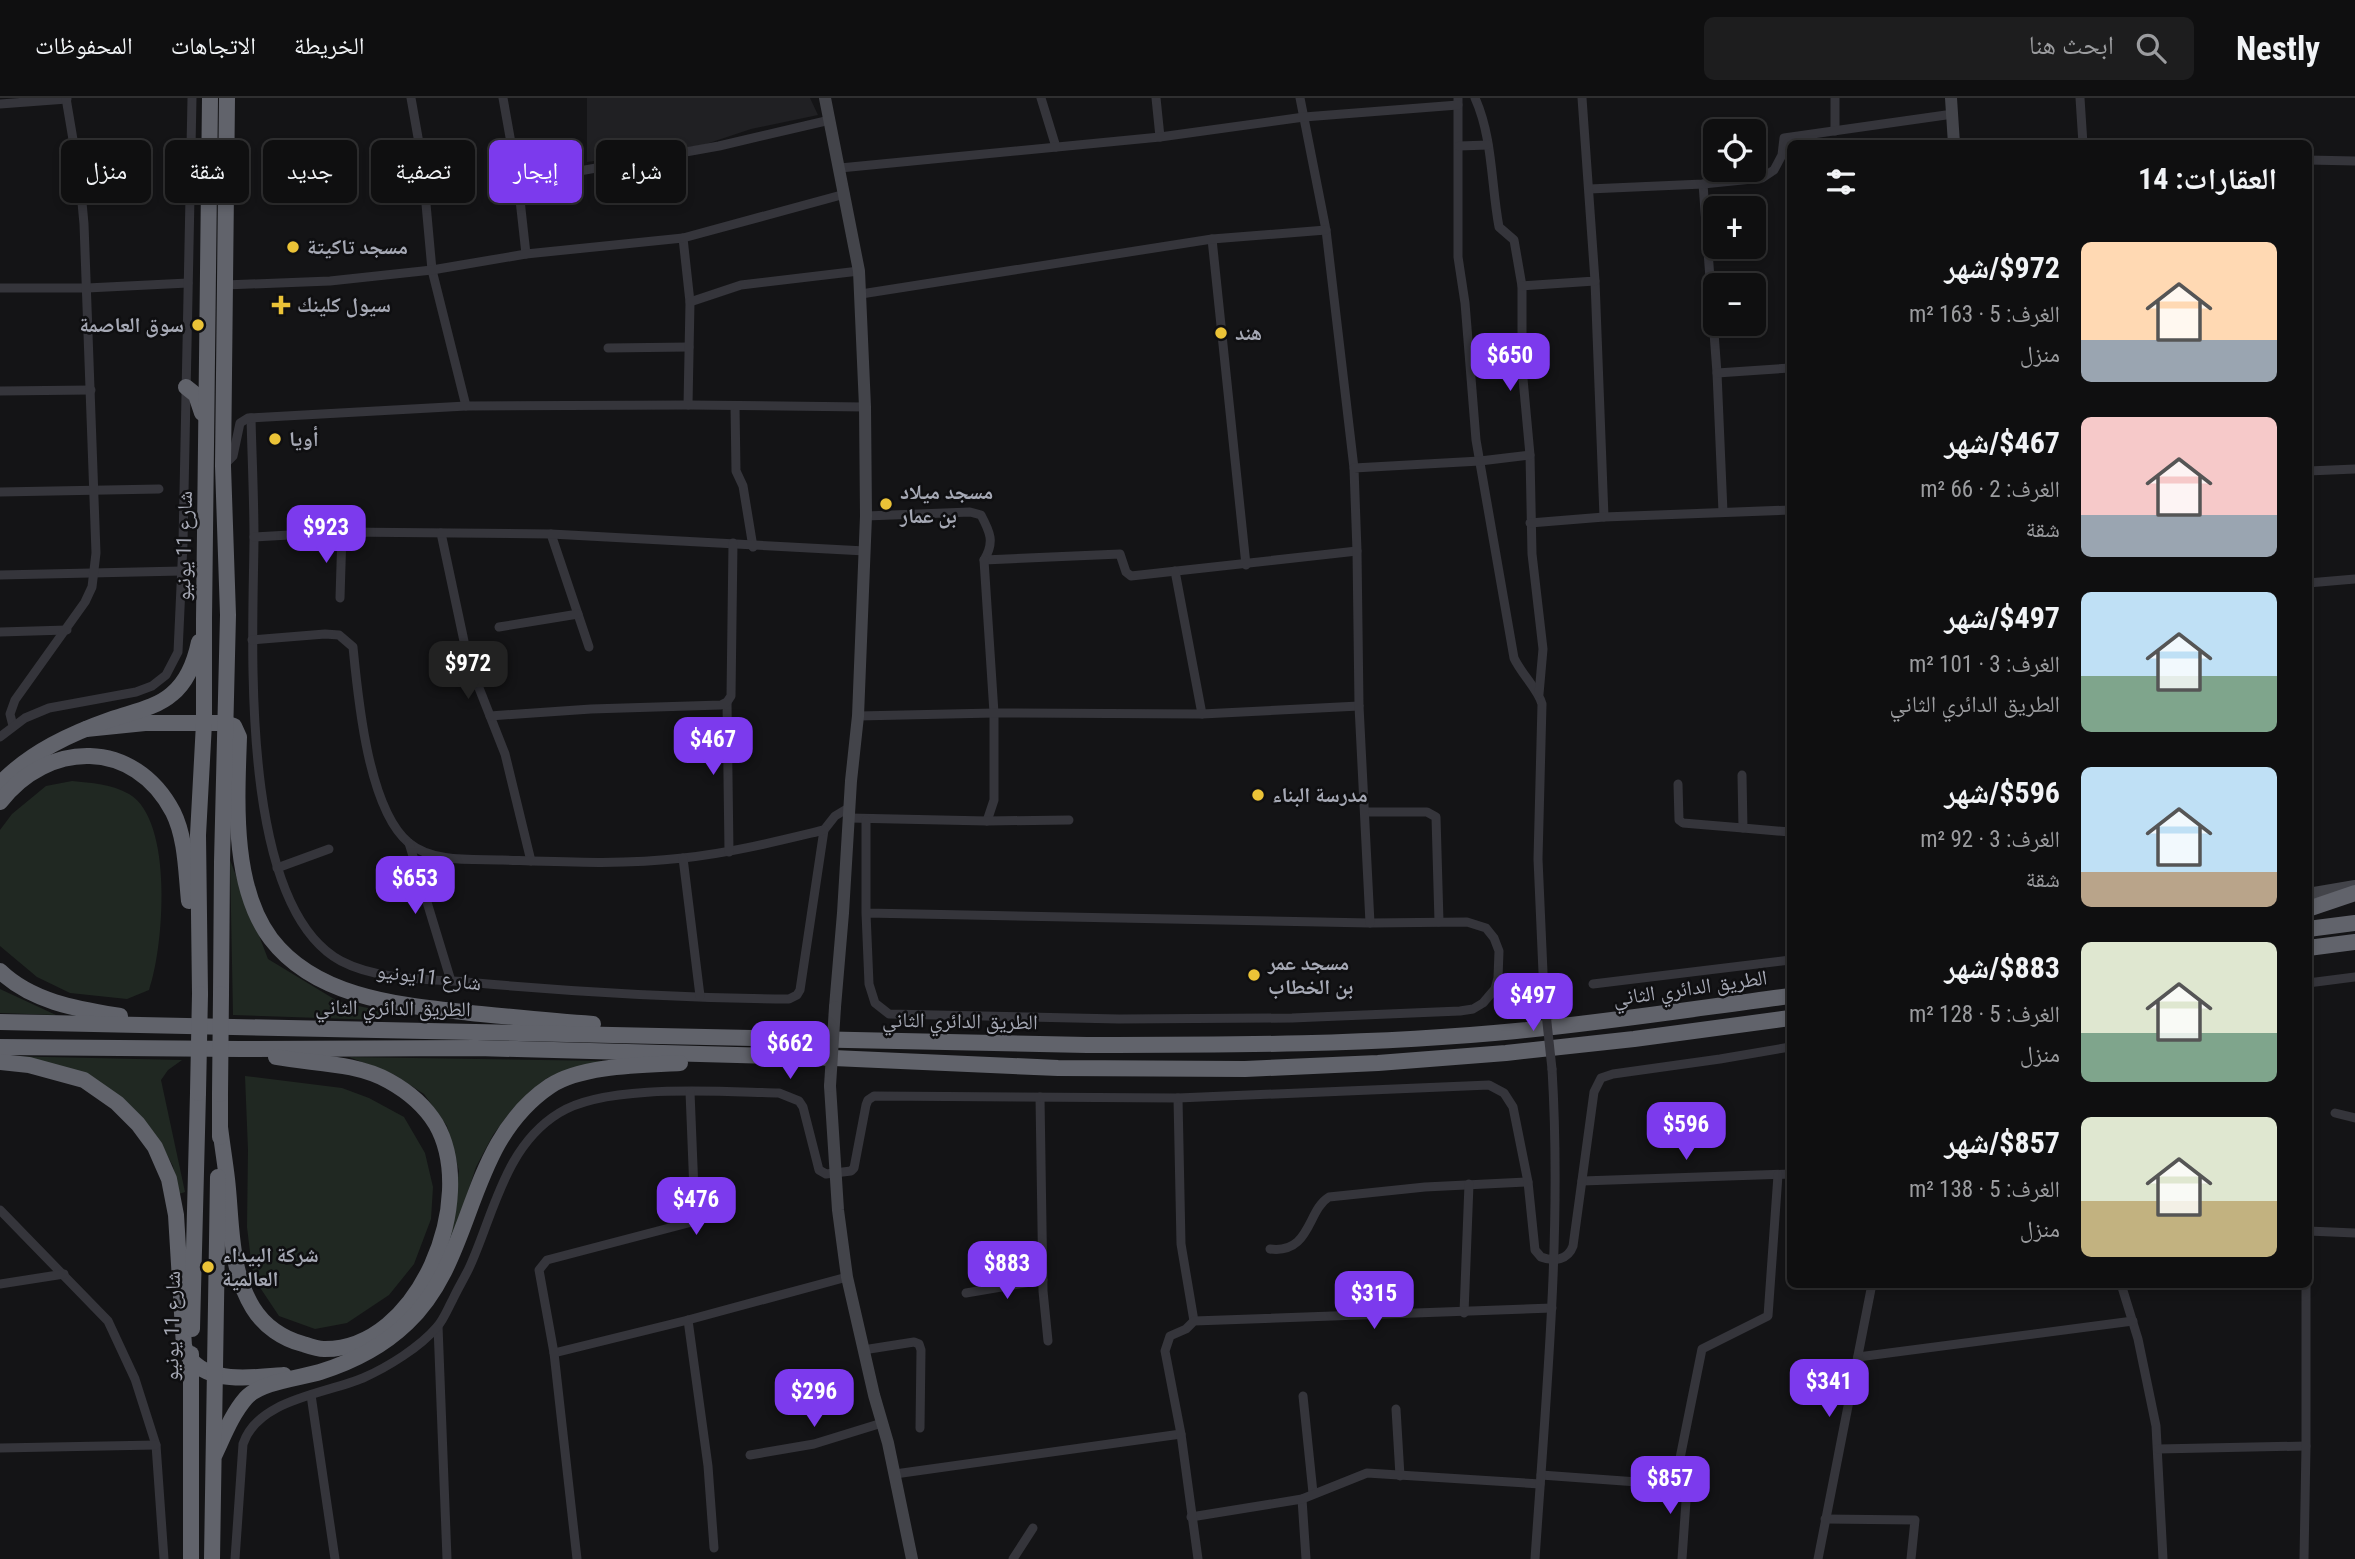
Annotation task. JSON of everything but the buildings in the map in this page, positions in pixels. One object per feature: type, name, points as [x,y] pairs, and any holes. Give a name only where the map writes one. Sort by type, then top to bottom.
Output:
[{"type":"highway","name":"شارع 11 يونيو","points":[[191,1559],[191,1360],[200,994],[198,835],[205,723],[210,98]]},
{"type":"highway","name":"شارع 11 يونيو","points":[[212,1559],[228,615],[223,466],[227,98]]},
{"type":"highway","points":[[186,387],[197,395],[206,426]]},
{"type":"highway","points":[[0,784],[28,759],[86,729],[156,704],[174,693],[189,673],[204,619]]},
{"type":"highway","points":[[86,729],[145,723],[225,723],[234,726],[239,737],[237,816],[246,881],[256,909],[271,938],[295,963],[340,988],[399,1005],[724,1037]]},
{"type":"highway","points":[[0,802],[8,791],[33,771],[59,759],[88,755],[107,758],[123,762],[145,777],[165,798],[182,839],[192,925],[198,948]]},
{"type":"highway","points":[[2312,908],[2355,893]]},
{"type":"highway","points":[[2312,928],[2355,923]]},
{"type":"highway","points":[[2312,947],[2355,942]]},
{"type":"highway","points":[[0,971],[12,983],[42,998],[104,1014],[300,1024],[329,1028]]},
{"type":"highway","name":"الطريق الدائري الثاني","points":[[0,1022],[39,1021],[181,1028],[329,1028],[1087,1045],[1335,1043],[1517,1031],[1787,996]]},
{"type":"highway","name":"الطريق الدائري الثاني","points":[[0,1046],[477,1048],[810,1057],[1058,1068],[1245,1069],[1519,1052],[1787,1018]]},
{"type":"highway","points":[[220,1127],[233,1250],[240,1283],[254,1309],[274,1332],[293,1342],[323,1349],[353,1344],[379,1332],[402,1310],[422,1285],[435,1262],[444,1234],[450,1180],[446,1151],[435,1123],[412,1096],[375,1075],[239,1049]]},
{"type":"highway","points":[[215,1454],[234,1414],[248,1396],[281,1381],[318,1372],[377,1348],[408,1323],[428,1299],[447,1266],[487,1163],[504,1131],[552,1084],[581,1074],[621,1066],[810,1057]]},
{"type":"highway","points":[[0,1062],[29,1065],[84,1080],[117,1103],[138,1124],[155,1147],[169,1179],[176,1215],[184,1346],[191,1360],[203,1370],[215,1374],[258,1377],[318,1372]]},
{"type":"street","points":[[0,737],[13,726],[37,713],[61,705],[136,692],[160,681],[171,668],[178,652],[192,98]]},
{"type":"street","points":[[411,98],[422,160],[432,270],[466,406]]},
{"type":"street","points":[[503,98],[510,140]]},
{"type":"street","points":[[825,98],[859,271],[865,407],[866,516],[858,716],[830,1086],[838,1210],[847,1277],[895,1474],[912,1559]]},
{"type":"street","points":[[1041,98],[1056,147]]},
{"type":"street","points":[[1156,98],[1160,137]]},
{"type":"street","points":[[1300,98],[1326,230],[1354,468],[1359,706],[1370,923]]},
{"type":"street","points":[[1475,98],[1482,113],[1488,145],[1499,227],[1514,240],[1522,286],[1522,368],[1530,455],[1530,523],[1543,649],[1539,694]]},
{"type":"street","points":[[1582,98],[1595,281],[1604,517]]},
{"type":"street","points":[[1835,98],[1835,131]]},
{"type":"street","points":[[1951,98],[1954,140]]},
{"type":"street","points":[[2080,98],[2083,140]]},
{"type":"street","points":[[0,104],[67,99],[82,204],[96,553],[94,575],[85,602],[67,631],[15,700],[10,714],[13,726]]},
{"type":"street","points":[[840,168],[1160,137],[1304,117],[1458,101],[1458,257],[1465,303],[1476,440],[1514,658],[1520,671],[1539,694],[1543,709],[1538,904],[1552,1069],[1556,1162],[1555,1259],[1535,1559]]},
{"type":"street","points":[[1589,189],[1703,184],[1762,178],[1774,170],[1782,155],[1784,138],[1953,114]]},
{"type":"street","points":[[582,171],[719,146],[830,120]]},
{"type":"street","points":[[1459,146],[1488,145]]},
{"type":"street","points":[[2312,160],[2355,161]]},
{"type":"street","points":[[1703,184],[1717,373],[1723,512]]},
{"type":"street","points":[[225,285],[330,281],[432,270],[526,254],[684,238],[845,194]]},
{"type":"street","points":[[520,203],[526,254]]},
{"type":"street","points":[[861,294],[1212,239],[1326,230]]},
{"type":"street","points":[[684,238],[690,302],[688,405]]},
{"type":"street","points":[[1212,239],[1246,565]]},
{"type":"street","points":[[690,302],[741,285],[859,271]]},
{"type":"street","points":[[1522,286],[1595,281]]},
{"type":"street","points":[[0,288],[87,288],[188,283]]},
{"type":"street","points":[[608,348],[689,347]]},
{"type":"street","points":[[1717,373],[1787,368]]},
{"type":"street","points":[[0,391],[91,390]]},
{"type":"street","points":[[223,466],[233,456],[240,423],[251,418],[466,406],[865,407]]},
{"type":"street","points":[[735,406],[736,471],[743,486],[753,547]]},
{"type":"street","name":"شارع 11يونيو","points":[[251,418],[254,537],[252,640],[264,819],[276,868],[300,916],[326,949],[342,961],[394,975],[572,992],[789,999],[800,990],[824,830]]},
{"type":"street","points":[[1354,468],[1480,461],[1530,455]]},
{"type":"street","points":[[2312,471],[2355,469]]},
{"type":"street","points":[[0,492],[159,489]]},
{"type":"street","points":[[1530,523],[1604,517],[1787,510]]},
{"type":"street","points":[[866,516],[965,511],[981,515],[992,536],[990,550],[984,560],[994,713],[994,800],[987,821]]},
{"type":"street","points":[[254,537],[342,532],[551,534],[865,551]]},
{"type":"street","points":[[340,598],[342,532]]},
{"type":"street","points":[[441,533],[468,660],[505,754],[531,861]]},
{"type":"street","points":[[551,534],[589,647]]},
{"type":"street","points":[[490,716],[591,709],[721,705],[727,702],[731,696],[733,543]]},
{"type":"street","points":[[984,560],[1120,554],[1126,572],[1131,576],[1357,551]]},
{"type":"street","points":[[0,575],[182,571]]},
{"type":"street","points":[[1175,571],[1202,713]]},
{"type":"street","points":[[2312,583],[2355,579]]},
{"type":"street","points":[[499,627],[578,614]]},
{"type":"street","points":[[0,632],[67,631]]},
{"type":"street","points":[[252,640],[325,634],[339,635],[353,647],[361,722],[379,789],[392,823],[409,843],[424,853],[465,859],[604,863],[729,852],[824,830],[835,816],[850,813],[866,820],[1069,820]]},
{"type":"street","points":[[727,702],[729,852]]},
{"type":"street","points":[[858,716],[1202,713],[1359,706]]},
{"type":"street","points":[[1742,775],[1742,828]]},
{"type":"street","points":[[1678,783],[1677,817],[1683,822],[1787,832]]},
{"type":"street","points":[[1366,812],[1427,811],[1435,815],[1439,922]]},
{"type":"street","points":[[866,820],[866,914],[872,998],[879,1008],[889,1014],[1119,1019],[1292,1018],[1460,1011],[1478,1007],[1492,995],[1497,984],[1497,944],[1490,933],[1480,925],[1467,922],[1370,923],[866,914]]},
{"type":"street","points":[[409,843],[451,981]]},
{"type":"street","points":[[276,868],[329,849]]},
{"type":"street","points":[[683,858],[700,996]]},
{"type":"street","points":[[2312,893],[2355,886]]},
{"type":"street","points":[[1593,984],[1787,960]]},
{"type":"street","points":[[2312,982],[2355,976]]},
{"type":"street","points":[[235,1559],[243,1444],[246,1434],[267,1413],[388,1366],[438,1326],[470,1267],[504,1178],[519,1152],[547,1122],[572,1106],[592,1100],[642,1093],[779,1093],[799,1101],[803,1107],[819,1170],[826,1174],[837,1174],[854,1168],[866,1105],[874,1096],[1178,1098],[1489,1085],[1504,1093],[1513,1107],[1528,1182],[1535,1250],[1541,1257],[1555,1259],[1567,1256],[1572,1250],[1594,1092],[1601,1078],[1787,1048]]},
{"type":"street","points":[[576,1559],[554,1353],[539,1270],[547,1260],[687,1224],[694,1219],[690,1092]]},
{"type":"street","points":[[1040,1097],[1043,1280],[1048,1341]]},
{"type":"street","points":[[1178,1098],[1181,1244],[1194,1321]]},
{"type":"street","points":[[2335,1113],[2355,1118]]},
{"type":"street","points":[[1582,1181],[1787,1174]]},
{"type":"street","points":[[1191,1517],[1302,1499],[1367,1473],[1665,1484],[1675,1478],[1679,1471],[1702,1349],[1768,1316],[1778,1175]]},
{"type":"street","points":[[1270,1249],[1287,1248],[1297,1242],[1309,1227],[1322,1201],[1329,1197],[1469,1184],[1528,1182]]},
{"type":"street","points":[[1464,1313],[1469,1184]]},
{"type":"street","points":[[0,1210],[108,1321],[135,1379],[156,1445],[164,1559]]},
{"type":"street","points":[[2312,1231],[2355,1233]]},
{"type":"street","points":[[0,1284],[65,1274]]},
{"type":"street","points":[[554,1353],[847,1277]]},
{"type":"street","points":[[966,1293],[1043,1280]]},
{"type":"street","points":[[1818,1559],[1871,1288]]},
{"type":"street","points":[[2122,1288],[2149,1383],[2158,1449],[2163,1559]]},
{"type":"street","points":[[2304,1559],[2306,1288]]},
{"type":"street","points":[[1198,1559],[1181,1434],[1165,1351],[1170,1336],[1186,1329],[1194,1321],[1552,1308]]},
{"type":"street","points":[[688,1320],[708,1466],[714,1548]]},
{"type":"street","points":[[1858,1357],[2133,1321]]},
{"type":"street","points":[[438,1326],[447,1559]]},
{"type":"street","points":[[863,1350],[914,1342],[919,1344],[920,1428]]},
{"type":"street","points":[[312,1395],[335,1559]]},
{"type":"street","points":[[1303,1396],[1313,1493]]},
{"type":"street","points":[[1396,1409],[1400,1476]]},
{"type":"street","points":[[750,1455],[814,1444],[882,1423]]},
{"type":"street","points":[[895,1474],[1181,1434]]},
{"type":"street","points":[[0,1448],[156,1445]]},
{"type":"street","points":[[2158,1449],[2306,1446]]},
{"type":"street","points":[[1679,1471],[1686,1501],[1682,1559]]},
{"type":"street","points":[[1302,1499],[1306,1559]]},
{"type":"street","points":[[1825,1519],[1915,1520],[1911,1559]]},
{"type":"street","points":[[1013,1559],[1033,1528]]},
{"type":"shaded area","points":[[587,98],[810,98],[818,115],[751,129],[703,145],[686,147],[686,140],[596,140],[596,161],[587,162]]},
{"type":"shaded area","points":[[72,781],[109,786],[129,794],[143,808],[153,830],[162,886],[159,945],[149,990],[127,999],[70,993],[37,977],[0,946],[0,830],[12,814],[46,786]]},
{"type":"shaded area","points":[[230,860],[268,959],[339,1002],[392,1013],[378,1020],[233,1015]]},
{"type":"shaded area","points":[[0,989],[56,1015],[0,1013]]},
{"type":"shaded area","points":[[3,1056],[182,1060],[168,1070],[161,1080],[185,1192],[179,1194],[173,1166],[154,1133],[126,1102]]},
{"type":"shaded area","points":[[349,1057],[609,1061],[547,1078],[510,1112],[493,1135],[476,1167],[449,1249],[459,1171],[447,1126],[424,1094],[393,1074]]},
{"type":"shaded area","points":[[245,1076],[342,1088],[369,1098],[404,1117],[425,1153],[433,1187],[431,1219],[414,1264],[389,1295],[347,1323],[315,1329],[279,1316],[253,1277],[247,1227]]},
{"type":"place","name":"مسجد تاكيتة","points":[[293,247]]},
{"type":"place","name":"سيول كلينك","points":[[281,305]]},
{"type":"place","name":"سوق العاصمة","points":[[198,325]]},
{"type":"place","name":"هند","points":[[1221,333]]},
{"type":"place","name":"أويا","points":[[275,439]]},
{"type":"place","name":"مسجد ميلاد بن عمار","points":[[886,504]]},
{"type":"place","name":"مدرسة البناء","points":[[1258,795]]},
{"type":"place","name":"مسجد عمر بن الخطاب","points":[[1254,975]]},
{"type":"place","name":"شركة البيداء العالمية","points":[[208,1267]]}]
